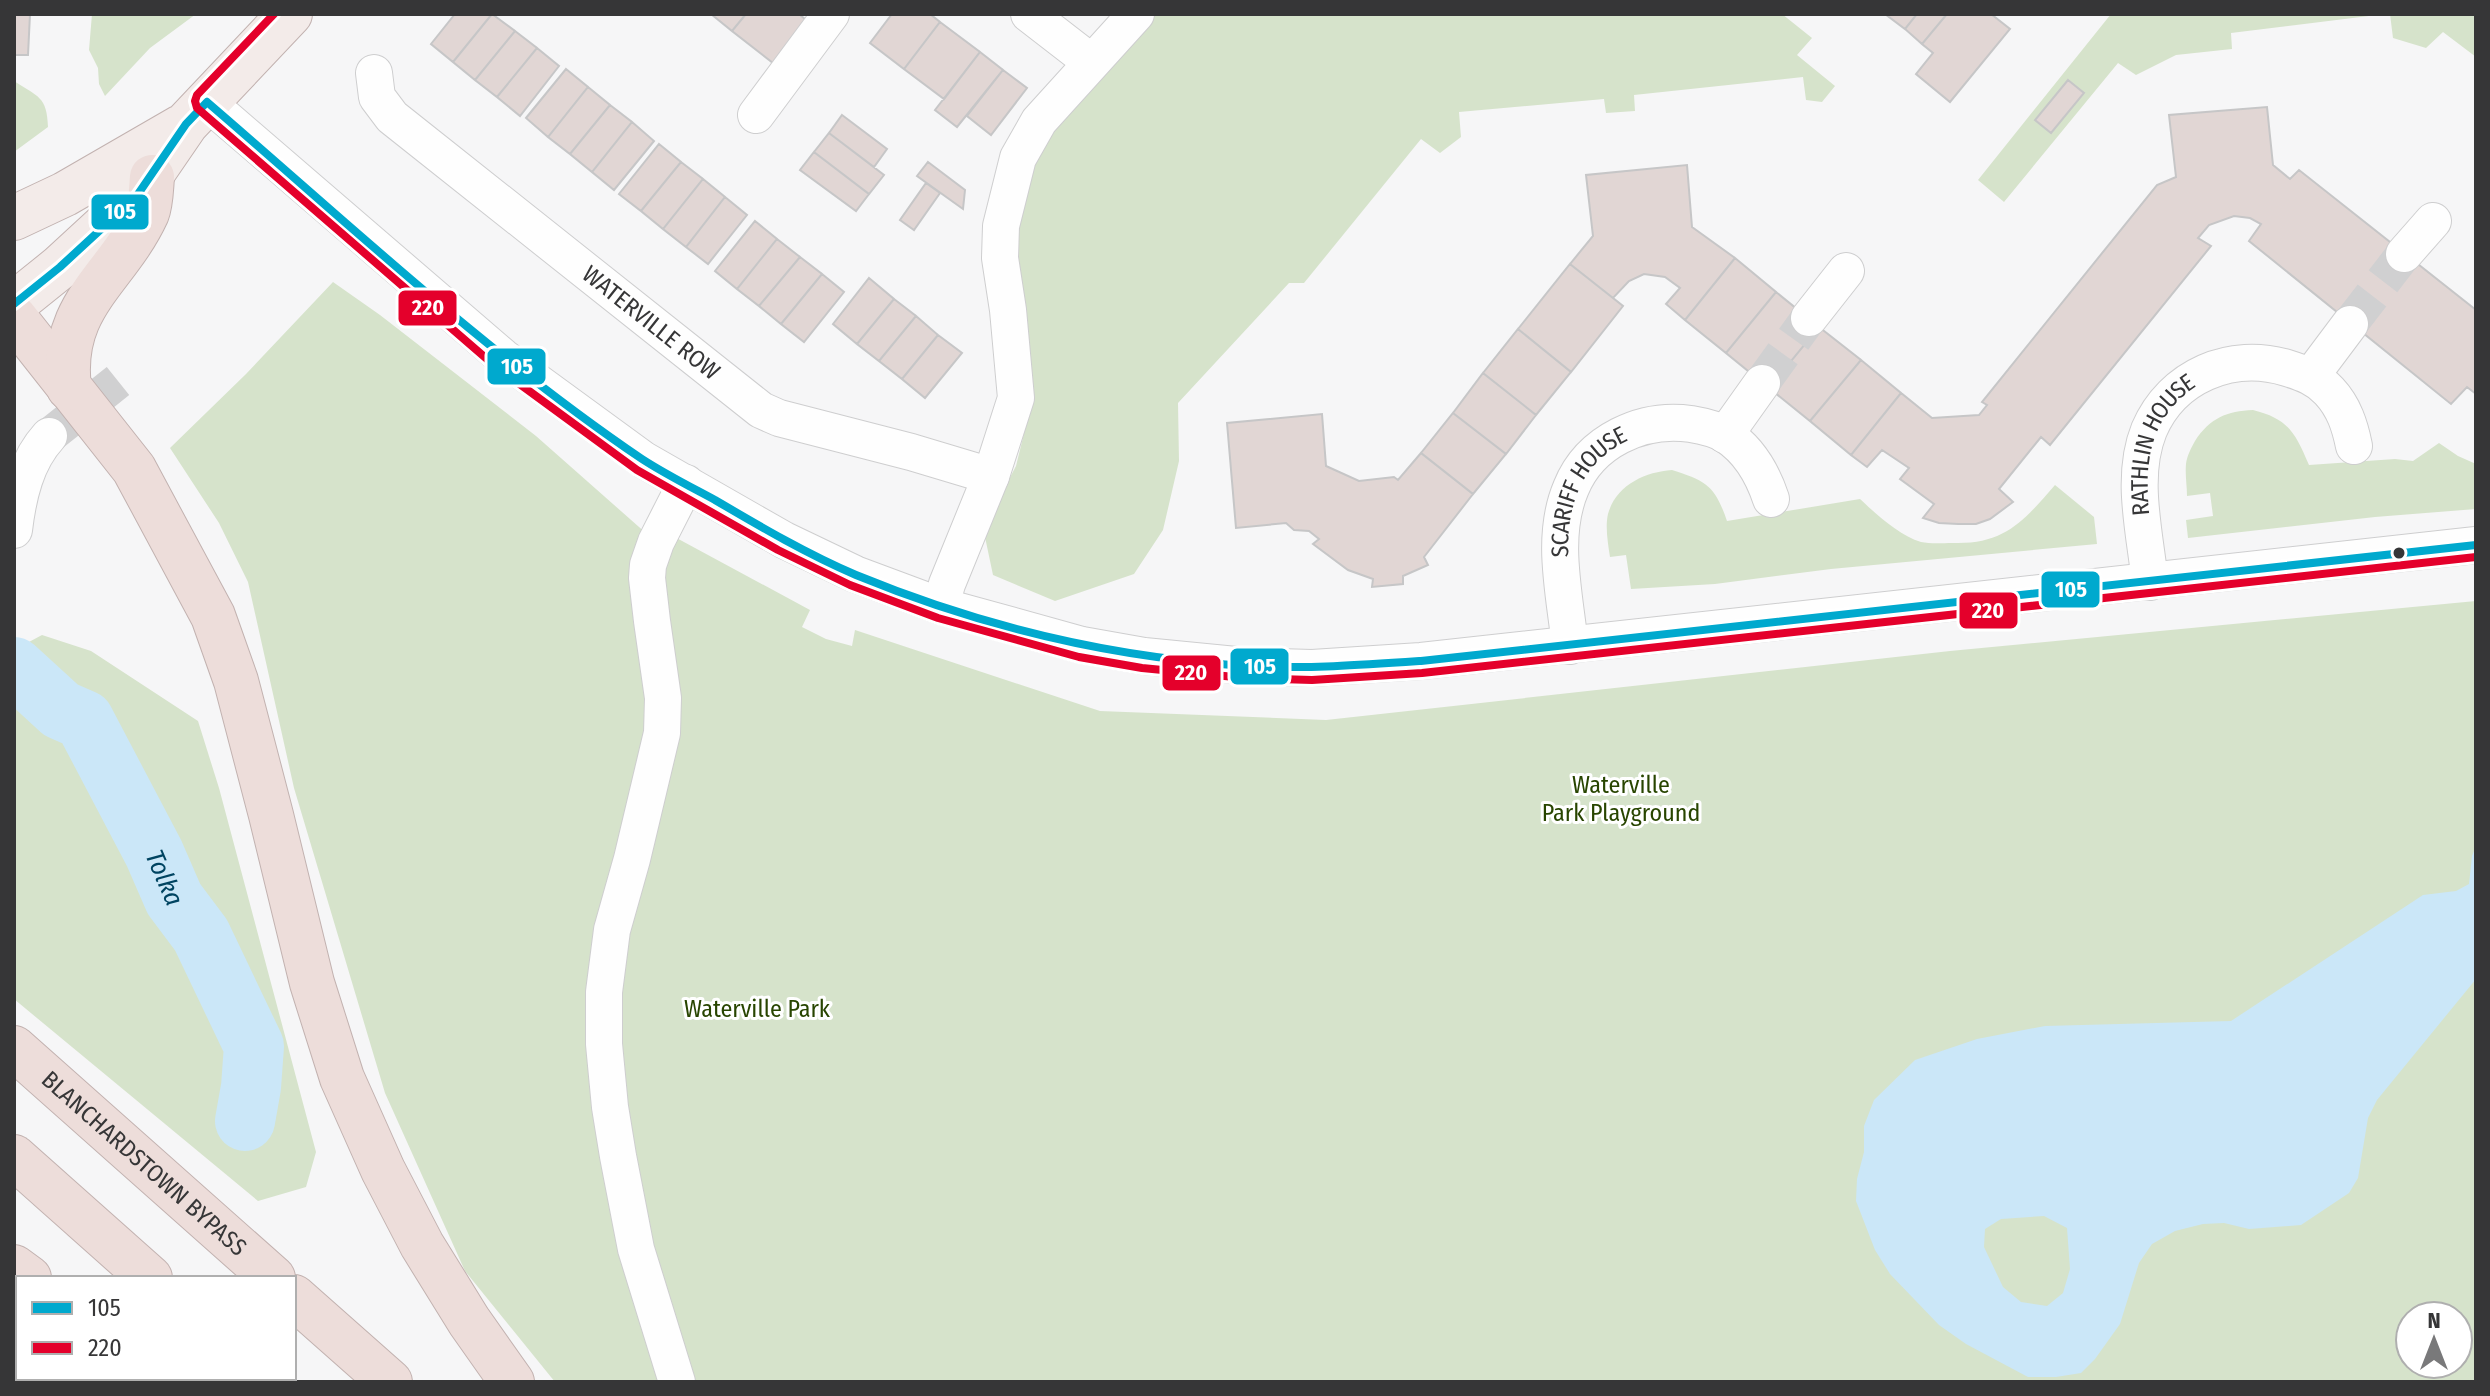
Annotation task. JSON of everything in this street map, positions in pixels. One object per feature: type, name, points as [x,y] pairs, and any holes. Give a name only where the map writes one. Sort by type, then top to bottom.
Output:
[{"type":"highway","points":[[69,388],[67,355],[76,321],[148,211],[152,177]]},
{"type":"highway","points":[[14,317],[134,469],[213,616],[236,681],[312,983],[342,1078],[383,1170],[422,1245],[469,1321],[512,1382]]},
{"type":"highway","name":"BLANCHARDSTOWN BYPASS","points":[[14,1048],[271,1276]]},
{"type":"highway","points":[[14,1157],[148,1276]]},
{"type":"highway","points":[[296,1299],[390,1382]]},
{"type":"main road","points":[[14,304],[60,267],[136,197],[197,113],[290,14]]},
{"type":"main road","points":[[14,218],[65,194],[197,113]]},
{"type":"street","points":[[756,115],[831,14]]},
{"type":"street","points":[[1029,14],[1091,62]]},
{"type":"street","points":[[941,606],[991,476],[1016,398],[1000,258],[1001,226],[1018,158],[1039,121],[1136,14]]},
{"type":"street","name":"WATERVILLE ROW","points":[[374,73],[377,97],[392,117],[761,410],[779,418],[991,476]]},
{"type":"street","points":[[197,113],[503,357],[644,460],[798,547],[855,574],[941,606],[1082,645],[1144,656],[1246,666],[1312,668],[1421,661],[2476,545]]},
{"type":"street","points":[[2404,254],[2433,221]]},
{"type":"street","points":[[1809,318],[1846,271]]},
{"type":"street","points":[[2311,376],[2350,324]]},
{"type":"street","name":"RATHLIN HOUSE","points":[[2150,582],[2139,481],[2148,433],[2161,406],[2187,382],[2203,373],[2235,363],[2281,366],[2311,376],[2329,391],[2344,411],[2354,446]]},
{"type":"street","points":[[1725,435],[1762,383]]},
{"type":"street","name":"SCARIFF HOUSE","points":[[1570,646],[1560,550],[1562,517],[1571,487],[1585,463],[1612,439],[1637,426],[1683,423],[1707,427],[1725,435],[1753,462],[1771,499]]},
{"type":"street","points":[[14,530],[23,482],[33,457],[49,436]]},
{"type":"street","points":[[677,1382],[636,1249],[624,1187],[610,1107],[604,1044],[604,992],[612,930],[636,845],[663,724],[663,698],[647,578],[648,565],[656,542],[686,483]]},
{"type":"green space","points":[[92,14],[196,14],[150,48],[105,96],[99,84],[98,68],[89,50]]},
{"type":"green space","points":[[1151,14],[1782,14],[1812,38],[1797,55],[1835,86],[1822,102],[1806,100],[1803,77],[1634,95],[1635,111],[1606,113],[1604,99],[1459,112],[1461,137],[1440,153],[1421,139],[1304,283],[1289,283],[1178,403],[1179,461],[1163,530],[1134,574],[1055,601],[993,575],[985,537],[991,514],[1016,466],[1034,393],[1012,240],[1039,142]]},
{"type":"green space","points":[[2111,14],[2385,14],[2231,33],[2232,49],[2176,55],[2136,75],[2118,63],[2004,202],[1978,180]]},
{"type":"green space","points":[[2390,14],[2476,14],[2476,57],[2443,32],[2426,48],[2393,38]]},
{"type":"green space","points":[[14,81],[40,98],[46,109],[48,127],[14,152]]},
{"type":"green space","name":"Waterville Park","points":[[333,282],[536,436],[656,542],[671,535],[810,610],[802,627],[826,639],[852,646],[855,630],[1100,711],[1326,720],[1950,651],[2476,601],[2476,1382],[555,1382],[465,1271],[385,1093],[294,788],[248,582],[219,523],[170,448]]},
{"type":"green space","points":[[2253,410],[2283,423],[2299,444],[2309,465],[2395,459],[2413,461],[2439,443],[2476,464],[2476,509],[2188,538],[2186,520],[2213,516],[2210,493],[2187,496],[2186,464],[2192,446],[2201,433],[2220,417]]},
{"type":"green space","points":[[1672,470],[1708,486],[1714,492],[1727,521],[1860,499],[1905,535],[1932,543],[1970,543],[1999,535],[2022,520],[2055,485],[2094,517],[2097,544],[1831,569],[1715,584],[1631,589],[1626,555],[1610,557],[1608,514],[1618,495],[1633,482]]},
{"type":"green space","points":[[42,635],[91,651],[198,721],[219,788],[316,1152],[306,1187],[258,1201],[14,999],[14,650]]},
{"type":"green space","points":[[14,1314],[16,1380],[95,1382],[14,1382]]},
{"type":"water","points":[[2476,846],[2476,979],[2377,1100],[2368,1118],[2358,1178],[2349,1193],[2301,1225],[2249,1229],[2224,1223],[2203,1224],[2175,1231],[2152,1244],[2139,1263],[2120,1324],[2081,1373],[2028,1377],[1966,1344],[1939,1325],[1890,1274],[1875,1250],[1856,1201],[1857,1179],[1864,1152],[1864,1126],[1874,1100],[1915,1060],[1977,1039],[2045,1026],[2231,1021],[2423,895],[2456,891],[2469,884]],"holes":[[[2044,1216],[2067,1228],[2070,1269],[2063,1293],[2047,1306],[2021,1302],[2003,1287],[1984,1247],[1985,1229],[2001,1219]]]},
{"type":"building","points":[[14,14],[30,14],[28,55],[14,55]]},
{"type":"building","points":[[455,14],[492,14],[453,62],[431,44]]},
{"type":"building","points":[[492,14],[515,31],[475,80],[453,62]]},
{"type":"building","points":[[711,14],[746,14],[732,31]]},
{"type":"building","points":[[746,14],[799,14],[806,20],[773,63],[732,31]]},
{"type":"building","points":[[892,14],[930,14],[940,22],[904,69],[870,43]]},
{"type":"building","points":[[1885,14],[1917,14],[1905,29]]},
{"type":"building","points":[[1917,14],[1947,14],[1922,44],[1905,29]]},
{"type":"building","points":[[1947,14],[1991,14],[2010,29],[1950,102],[1916,74],[1933,53],[1922,44]]},
{"type":"building","points":[[940,22],[980,52],[944,99],[904,69]]},
{"type":"building","points":[[515,31],[537,48],[497,97],[475,80]]},
{"type":"building","points":[[537,48],[559,66],[520,116],[497,97]]},
{"type":"building","points":[[980,52],[1003,70],[957,127],[935,110]]},
{"type":"building","points":[[566,69],[588,87],[548,137],[526,118]]},
{"type":"building","points":[[1003,70],[1027,88],[991,135],[967,116]]},
{"type":"building","points":[[2068,80],[2084,93],[2051,133],[2035,120]]},
{"type":"building","points":[[588,87],[610,105],[570,154],[548,137]]},
{"type":"building","points":[[610,105],[632,122],[592,172],[570,154]]},
{"type":"building","points":[[2267,107],[2273,165],[2290,179],[2299,170],[2476,310],[2476,394],[2467,387],[2451,404],[2249,241],[2261,224],[2250,218],[2234,216],[2209,225],[2198,238],[2211,246],[2050,445],[2041,437],[1999,489],[2013,502],[1990,519],[1976,524],[1958,524],[1923,518],[1934,504],[1900,479],[1909,468],[1882,450],[1867,467],[1851,455],[1901,393],[1932,418],[1979,415],[1987,405],[1982,402],[2157,185],[2176,177],[2169,115]]},
{"type":"building","points":[[842,115],[887,149],[874,167],[829,133]]},
{"type":"building","points":[[632,122],[654,141],[614,190],[592,172]]},
{"type":"building","points":[[829,133],[884,175],[869,194],[814,152]]},
{"type":"building","points":[[659,144],[681,162],[641,211],[619,194]]},
{"type":"building","points":[[814,152],[869,194],[856,211],[800,170]]},
{"type":"building","points":[[681,162],[703,179],[663,229],[641,211]]},
{"type":"building","points":[[928,162],[965,190],[963,209],[917,176]]},
{"type":"building","points":[[1687,165],[1692,227],[1735,258],[1685,320],[1666,304],[1680,288],[1665,277],[1644,274],[1629,281],[1613,298],[1570,264],[1593,236],[1586,175]]},
{"type":"building","points":[[703,179],[725,197],[686,247],[663,229]]},
{"type":"building","points":[[926,183],[940,193],[914,230],[900,220]]},
{"type":"building","points":[[725,197],[747,215],[708,264],[686,247]]},
{"type":"building","points":[[755,221],[777,239],[737,289],[715,271]]},
{"type":"building","points":[[777,239],[800,257],[759,306],[737,289]]},
{"type":"building","points":[[800,257],[822,274],[781,324],[759,306]]},
{"type":"building","points":[[1735,258],[1776,292],[1726,353],[1685,320]]},
{"type":"building","points":[[1570,264],[1623,306],[1571,372],[1518,329]]},
{"type":"building","points":[[822,274],[844,292],[804,342],[781,324]]},
{"type":"building","points":[[869,278],[894,299],[857,344],[833,324]]},
{"type":"building","points":[[1776,292],[1819,327],[1769,388],[1726,353]]},
{"type":"building","points":[[894,299],[916,316],[879,361],[857,344]]},
{"type":"building","points":[[916,316],[938,335],[902,379],[879,361]]},
{"type":"building","points":[[1819,327],[1861,360],[1810,421],[1769,388]]},
{"type":"building","points":[[1518,329],[1571,372],[1536,415],[1483,373]]},
{"type":"building","points":[[938,335],[962,353],[925,398],[902,379]]},
{"type":"building","points":[[1861,360],[1901,393],[1851,455],[1810,421]]},
{"type":"building","points":[[1483,373],[1536,415],[1506,454],[1453,413]]},
{"type":"building","points":[[1453,413],[1506,454],[1473,494],[1421,453]]},
{"type":"building","points":[[1322,414],[1326,466],[1359,481],[1394,477],[1398,480],[1421,453],[1473,494],[1424,557],[1428,565],[1403,576],[1403,584],[1372,587],[1373,579],[1348,570],[1313,544],[1319,539],[1309,531],[1294,530],[1286,523],[1236,528],[1227,423]]},
{"type":"waterway","name":"Tolka","points":[[14,667],[61,710],[84,720],[154,853],[174,899],[201,935],[254,1046],[245,1121]]},
{"type":"tunnel","points":[[2350,324],[2404,254]]},
{"type":"tunnel","points":[[1762,383],[1809,318]]},
{"type":"tunnel","points":[[49,436],[118,381]]},
{"type":"transit line","name":"220","points":[[274,14],[197,95],[197,108],[495,366],[637,470],[778,550],[850,585],[938,618],[1079,657],[1142,668],[1245,678],[1312,680],[1422,673],[2476,557]]},
{"type":"transit line","name":"105","points":[[207,102],[474,332],[585,419],[651,465],[784,540],[856,575],[951,610],[1048,637],[1098,647],[1147,656],[1247,666],[1313,667],[1421,661],[2476,545]]},
{"type":"transit line","name":"105","points":[[14,304],[60,267],[136,197],[186,124],[207,102]]},
{"type":"park label","name":"Waterville Park Playground","points":[[1621,799]]}]
